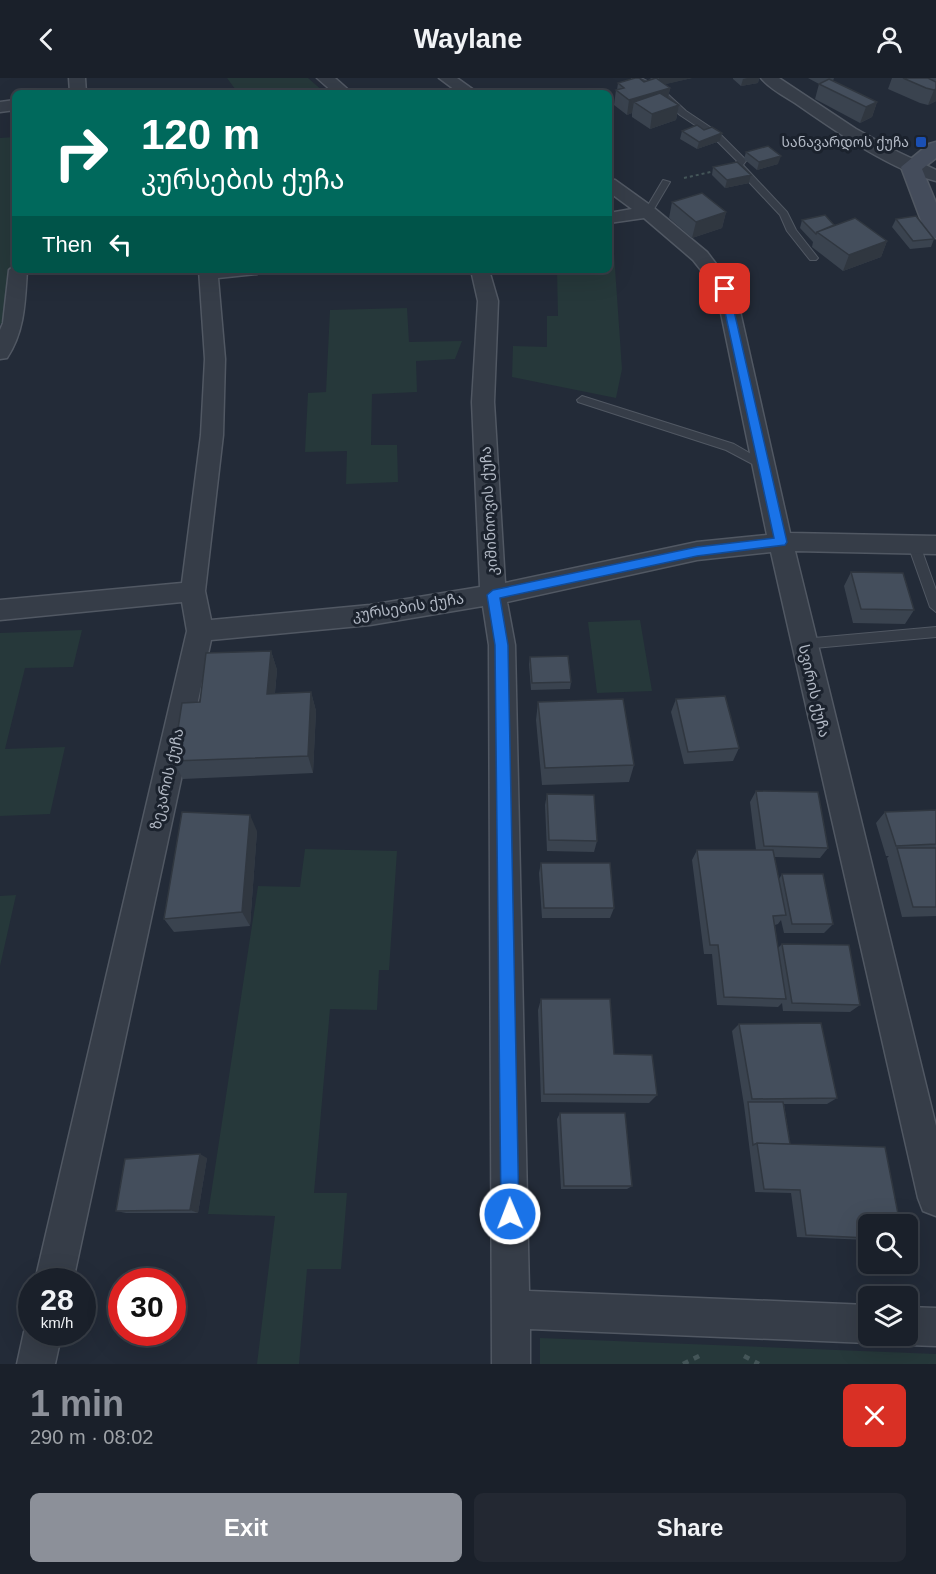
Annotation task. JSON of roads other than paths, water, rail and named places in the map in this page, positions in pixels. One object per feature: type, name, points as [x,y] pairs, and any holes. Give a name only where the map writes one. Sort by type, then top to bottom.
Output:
[{"type":"street","points":[[326,78],[340,90]]},
{"type":"street","points":[[447,78],[465,90]]},
{"type":"street","points":[[769,78],[851,135],[911,167],[936,176]]},
{"type":"street","points":[[911,167],[936,148]]},
{"type":"street","points":[[911,167],[936,231]]},
{"type":"street","name":"სვირის ქუჩა","points":[[612,186],[648,212],[700,256],[725,289],[802,644],[936,1198]]},
{"type":"street","points":[[612,218],[648,212]]},
{"type":"street","points":[[0,353],[13,323],[18,273]]},
{"type":"street","name":"ზეკარის ქუჩა","points":[[57,1268],[200,631],[193,591],[212,435],[215,359],[209,273]]},
{"type":"street","name":"კიშინიოვის ქუჩა","points":[[481,273],[488,301],[483,402],[493,595],[502,645],[511,1364]]},
{"type":"street","name":"კურსების ქუჩა","points":[[200,631],[370,615],[493,595],[697,551],[781,542],[925,545]]},
{"type":"street","points":[[0,610],[193,591]]},
{"type":"street","points":[[511,1309],[858,1324]]},
{"type":"street","points":[[918,1326],[936,1327]]},
{"type":"street","points":[[36,1364],[40,1346]]},
{"type":"lane","points":[[636,78],[643,84],[658,90],[683,112],[716,135],[742,161],[738,165],[784,214],[792,231],[813,258]]},
{"type":"lane","points":[[648,212],[666,182]]},
{"type":"lane","points":[[582,400],[730,447],[764,465]]},
{"type":"lane","points":[[925,545],[936,607]]},
{"type":"lane","points":[[802,644],[936,633]]},
{"type":"place","name":"სანავარდოს ქუჩა","points":[[921,142]]}]
